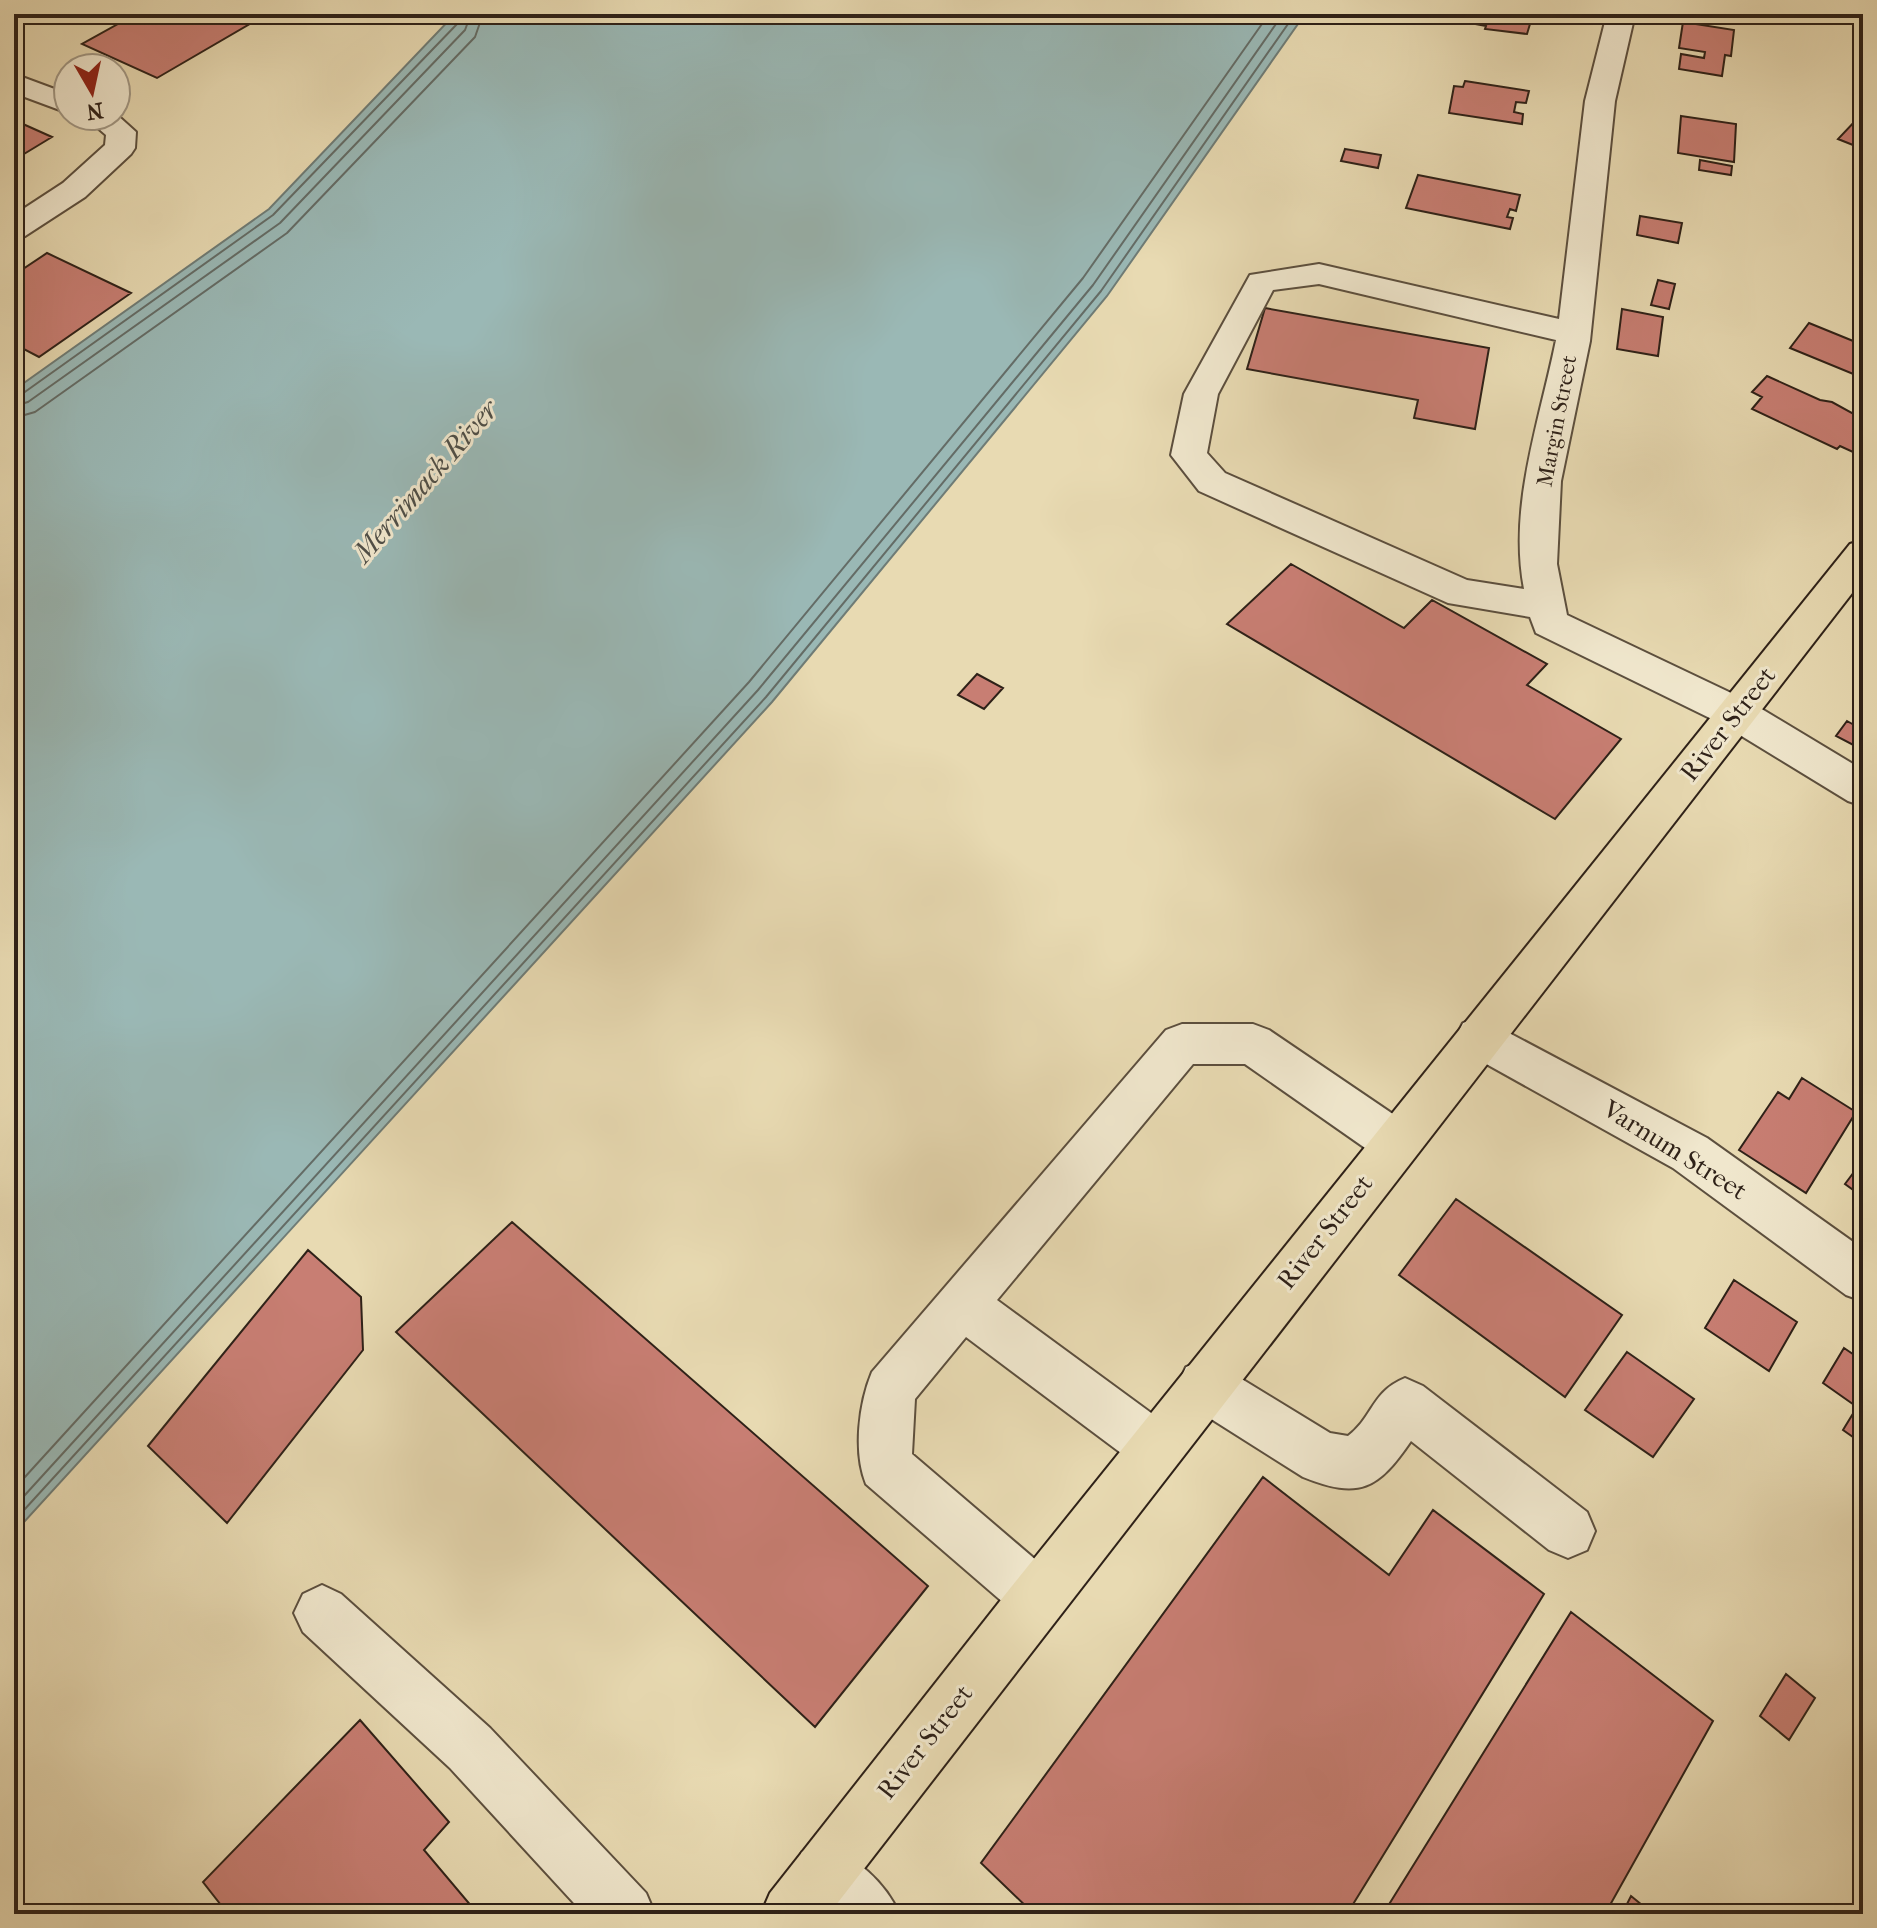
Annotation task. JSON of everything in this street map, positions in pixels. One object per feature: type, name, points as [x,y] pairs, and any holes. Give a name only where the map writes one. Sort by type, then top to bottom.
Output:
[{"type":"main road","name":"River Street","points":[[807,1893],[1395,1142],[1863,553]]},
{"type":"street","name":"Margin Street","points":[[1546,606],[1538,564],[1543,481],[1574,333],[1600,101],[1621,14]]},
{"type":"street","points":[[14,83],[52,98]]},
{"type":"street","points":[[14,229],[74,190],[120,148],[121,132]]},
{"type":"street","points":[[1574,333],[1319,274],[1261,282],[1201,394],[1189,455],[1212,482],[1461,593],[1546,606],[1550,623],[1736,713],[1863,790]]},
{"type":"street","name":"Varnum Street","points":[[1479,1037],[1690,1153],[1863,1278]]},
{"type":"street","points":[[1038,1597],[885,1465],[890,1390],[1182,1044],[1253,1044],[1395,1142]]},
{"type":"street","points":[[962,1304],[1155,1447]]},
{"type":"street","points":[[1204,1385],[1322,1458],[1355,1464],[1374,1449],[1405,1404],[1568,1531]]},
{"type":"street","points":[[322,1613],[470,1748],[625,1914]]},
{"type":"street","points":[[807,1893],[869,1914]]},
{"type":"water","name":"Merrimack River","points":[[455,14],[1305,14],[1107,296],[772,702],[14,1533],[14,390],[269,209]]},
{"type":"building","points":[[136,14],[267,14],[157,78],[132,67],[132,52],[100,52],[82,44]]},
{"type":"building","points":[[1439,14],[1533,14],[1527,34],[1485,29],[1486,26],[1438,17]]},
{"type":"building","points":[[1683,22],[1734,30],[1731,56],[1725,55],[1722,76],[1679,69],[1681,54],[1704,58],[1705,52],[1679,48]]},
{"type":"building","points":[[1465,81],[1529,91],[1526,103],[1516,102],[1514,112],[1523,114],[1522,124],[1449,113],[1454,86],[1463,87]]},
{"type":"building","points":[[1681,116],[1736,124],[1734,162],[1678,153]]},
{"type":"building","points":[[1858,118],[1863,120],[1863,149],[1838,139]]},
{"type":"building","points":[[14,120],[52,137],[14,160]]},
{"type":"building","points":[[1345,149],[1381,155],[1378,168],[1341,161]]},
{"type":"building","points":[[1700,160],[1732,166],[1731,175],[1699,170]]},
{"type":"building","points":[[1418,175],[1520,195],[1516,211],[1510,209],[1507,217],[1513,218],[1510,229],[1406,208]]},
{"type":"building","points":[[1640,216],[1682,223],[1678,243],[1637,235]]},
{"type":"building","points":[[47,253],[131,293],[39,357],[14,344],[14,275]]},
{"type":"building","points":[[1658,280],[1675,284],[1669,309],[1651,305]]},
{"type":"building","points":[[1265,308],[1489,348],[1475,429],[1414,418],[1418,400],[1247,369]]},
{"type":"building","points":[[1622,309],[1663,317],[1658,356],[1617,349]]},
{"type":"building","points":[[1809,323],[1863,345],[1863,378],[1790,348]]},
{"type":"building","points":[[1767,376],[1820,400],[1832,402],[1863,419],[1863,425],[1856,435],[1863,439],[1853,452],[1840,446],[1837,449],[1752,409],[1762,397],[1752,392]]},
{"type":"building","points":[[1291,564],[1404,628],[1432,600],[1547,664],[1527,685],[1621,739],[1555,819],[1227,624]]},
{"type":"building","points":[[977,674],[1003,688],[984,709],[958,695]]},
{"type":"building","points":[[1847,721],[1863,730],[1863,750],[1836,736]]},
{"type":"building","points":[[1802,1078],[1856,1112],[1806,1193],[1739,1150],[1778,1092],[1789,1099]]},
{"type":"building","points":[[1863,1160],[1863,1197],[1845,1184]]},
{"type":"building","points":[[1456,1199],[1622,1315],[1565,1397],[1399,1275]]},
{"type":"building","points":[[512,1222],[928,1586],[815,1727],[396,1332]]},
{"type":"building","points":[[308,1250],[361,1297],[363,1350],[227,1523],[148,1446]]},
{"type":"building","points":[[1734,1280],[1797,1322],[1769,1371],[1705,1328]]},
{"type":"building","points":[[1844,1348],[1863,1361],[1863,1444],[1843,1430],[1857,1407],[1823,1383]]},
{"type":"building","points":[[1627,1352],[1694,1399],[1653,1457],[1585,1410]]},
{"type":"building","points":[[1263,1477],[1389,1575],[1433,1510],[1544,1594],[1347,1914],[1034,1914],[981,1863]]},
{"type":"building","points":[[1571,1612],[1713,1721],[1605,1914],[1383,1914]]},
{"type":"building","points":[[1786,1674],[1815,1698],[1789,1740],[1760,1716]]},
{"type":"building","points":[[360,1720],[449,1822],[424,1850],[478,1914],[228,1914],[203,1882]]},
{"type":"building","points":[[1631,1896],[1653,1914],[1622,1914]]}]
